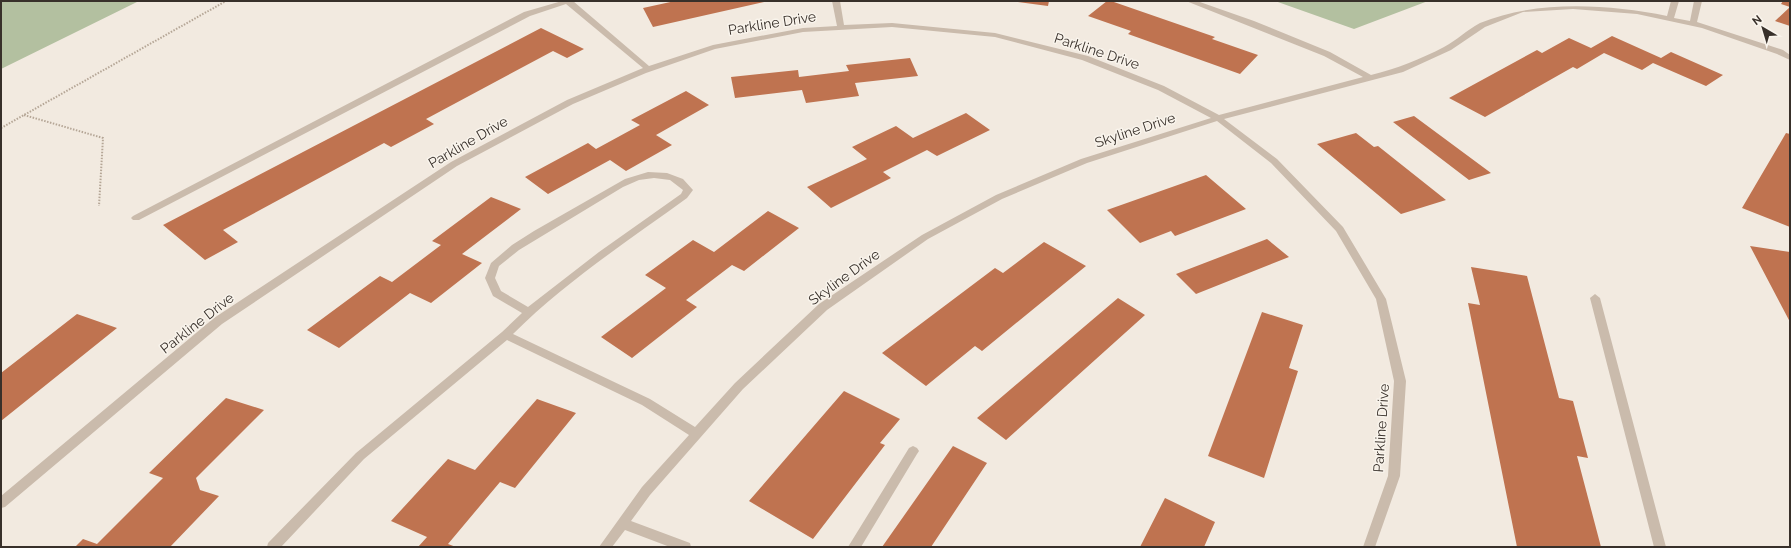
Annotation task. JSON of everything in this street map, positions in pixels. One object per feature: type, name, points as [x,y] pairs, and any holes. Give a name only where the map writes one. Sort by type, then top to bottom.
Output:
[{"type":"street","points":[[136,218],[527,14],[568,1],[648,70]]},
{"type":"street","points":[[836,1],[841,28]]},
{"type":"street","points":[[1190,1],[1251,23],[1327,54],[1370,78]]},
{"type":"street","points":[[1670,19],[1675,1]]},
{"type":"street","points":[[1694,24],[1698,1]]},
{"type":"street","name":"Skyline Drive","points":[[605,547],[646,491],[739,386],[823,307],[925,237],[999,197],[1084,161],[1218,118],[1400,70],[1448,48],[1482,25],[1522,10],[1573,7],[1637,12],[1694,24],[1780,52],[1790,58]]},
{"type":"street","name":"Parkline Drive","points":[[1,503],[218,321],[454,164],[570,102],[648,70],[713,47],[803,30],[892,25],[995,36],[1085,58],[1161,88],[1218,118],[1274,161],[1340,229],[1381,299],[1400,381],[1394,476],[1369,547]]},
{"type":"street","points":[[273,547],[360,456],[506,335],[529,312],[602,254],[684,196],[688,190],[685,185],[672,178],[658,174],[640,176],[610,191],[528,240],[494,265],[490,278],[498,293],[529,312]]},
{"type":"street","points":[[1595,298],[1660,547]]},
{"type":"street","points":[[506,335],[646,402],[697,434]]},
{"type":"street","points":[[854,547],[913,451]]},
{"type":"street","points":[[622,523],[685,547]]},
{"type":"path","points":[[1,128],[226,1]]},
{"type":"path","points":[[24,115],[103,138],[99,206]]},
{"type":"green space","points":[[1,1],[139,1],[1,69]]},
{"type":"green space","points":[[1275,1],[1428,1],[1354,29]]},
{"type":"building","points":[[675,1],[764,2],[653,27],[643,8]]},
{"type":"building","points":[[1011,1],[1049,1],[1048,6]]},
{"type":"building","points":[[1107,1],[1111,1],[1215,37],[1212,39],[1258,55],[1240,74],[1128,34],[1131,31],[1088,16]]},
{"type":"building","points":[[1783,1],[1790,1],[1790,7],[1781,4]]},
{"type":"building","points":[[1790,7],[1790,26],[1775,21]]},
{"type":"building","points":[[541,28],[584,49],[567,58],[553,51],[426,119],[434,124],[391,147],[384,143],[223,230],[238,242],[205,260],[163,225]]},
{"type":"building","points":[[1612,36],[1661,58],[1671,52],[1723,75],[1706,86],[1653,63],[1642,70],[1604,53],[1577,69],[1573,67],[1485,117],[1449,98],[1537,50],[1542,53],[1569,38],[1591,48]]},
{"type":"building","points":[[910,58],[918,76],[855,83],[859,96],[806,103],[802,90],[735,98],[731,77],[798,70],[799,77],[849,71],[846,65]]},
{"type":"building","points":[[686,91],[709,105],[656,135],[672,145],[626,171],[610,160],[548,194],[525,177],[588,143],[596,149],[640,125],[631,120]]},
{"type":"building","points":[[966,113],[990,130],[937,156],[927,150],[883,172],[891,178],[831,208],[807,187],[867,159],[852,147],[896,126],[913,138]]},
{"type":"building","points":[[1414,116],[1491,173],[1469,180],[1393,122]]},
{"type":"building","points":[[1356,133],[1374,147],[1378,146],[1446,200],[1401,214],[1317,144]]},
{"type":"building","points":[[1786,133],[1790,134],[1790,227],[1742,208]]},
{"type":"building","points":[[1206,175],[1246,209],[1175,236],[1171,231],[1140,243],[1107,210]]},
{"type":"building","points":[[491,197],[521,209],[462,254],[482,263],[431,303],[410,293],[339,348],[307,330],[380,276],[392,282],[441,245],[432,241]]},
{"type":"building","points":[[768,211],[799,228],[744,271],[732,265],[686,300],[697,307],[632,358],[601,337],[666,288],[645,275],[693,240],[714,252]]},
{"type":"building","points":[[1267,239],[1289,257],[1196,294],[1176,274]]},
{"type":"building","points":[[1044,242],[1086,266],[982,351],[975,346],[926,386],[882,353],[995,268],[1003,273]]},
{"type":"building","points":[[1750,246],[1790,252],[1790,322]]},
{"type":"building","points":[[1471,267],[1527,276],[1559,398],[1573,401],[1588,458],[1577,456],[1601,547],[1517,547],[1468,303],[1480,305]]},
{"type":"building","points":[[1118,298],[1145,315],[1006,440],[977,418]]},
{"type":"building","points":[[1262,312],[1303,325],[1289,368],[1298,371],[1264,478],[1208,456]]},
{"type":"building","points":[[77,314],[117,328],[1,421],[1,373]]},
{"type":"building","points":[[844,391],[900,419],[880,443],[885,445],[813,539],[749,501]]},
{"type":"building","points":[[226,398],[264,410],[196,478],[200,490],[219,496],[170,547],[75,547],[83,539],[97,544],[163,478],[149,473]]},
{"type":"building","points":[[537,399],[576,413],[515,488],[500,482],[448,544],[456,547],[418,547],[427,537],[391,521],[448,459],[475,470]]},
{"type":"building","points":[[953,446],[987,463],[931,547],[882,547]]},
{"type":"building","points":[[1165,498],[1215,522],[1204,547],[1140,547]]}]
